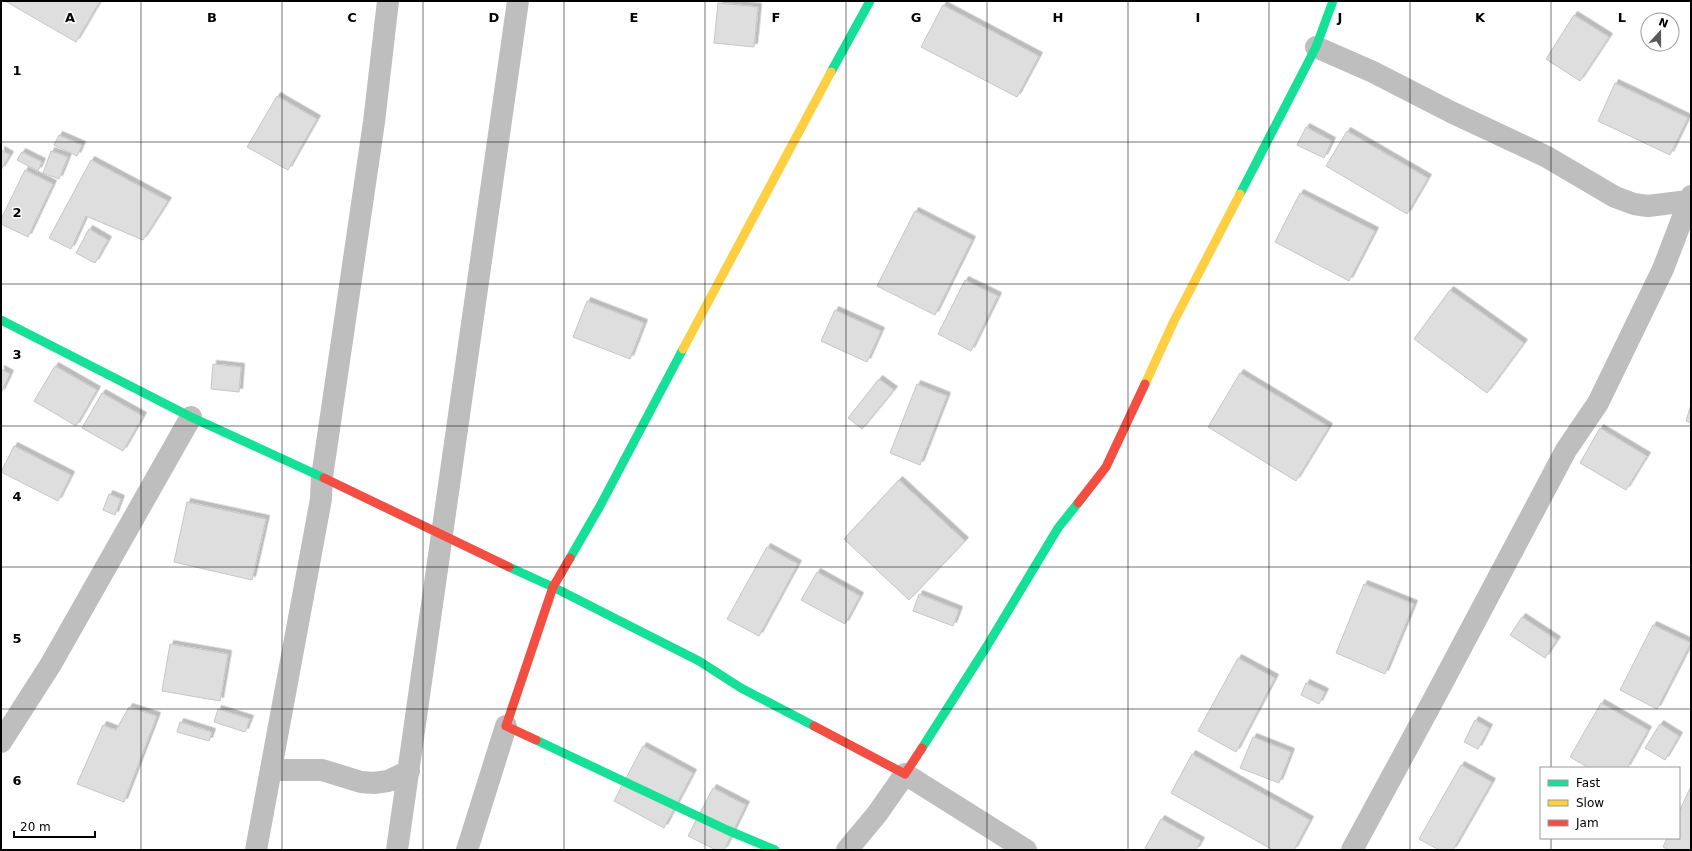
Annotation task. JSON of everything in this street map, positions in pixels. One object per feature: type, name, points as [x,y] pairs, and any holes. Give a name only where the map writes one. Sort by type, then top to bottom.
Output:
[{"type":"street","points":[[256,850],[321,499],[322,477],[374,122],[388,1]]},
{"type":"street","points":[[398,850],[442,536],[467,372],[518,1]]},
{"type":"street","points":[[467,850],[506,726],[553,587],[600,506],[781,164],[870,1]]},
{"type":"street","points":[[847,850],[877,814],[905,774],[987,646],[1058,528],[1106,467],[1174,321],[1316,47],[1333,1]]},
{"type":"street","points":[[1316,47],[1373,72],[1451,112],[1547,157],[1615,197],[1634,204],[1648,206],[1690,198]]},
{"type":"street","points":[[1352,850],[1566,450],[1598,403],[1663,269],[1690,198]]},
{"type":"street","points":[[1,320],[191,417],[322,477],[442,536],[553,587],[699,661],[742,688],[905,774],[1026,850]]},
{"type":"street","points":[[1,742],[51,664],[191,417]]},
{"type":"street","points":[[506,726],[727,830],[775,850]]},
{"type":"street","points":[[271,770],[322,770],[361,782],[374,783],[388,782],[409,771]]},
{"type":"building","points":[[5,1],[100,1],[76,42]]},
{"type":"building","points":[[718,3],[758,7],[754,47],[714,43]]},
{"type":"building","points":[[943,5],[1039,56],[1017,97],[921,47]]},
{"type":"building","points":[[1574,15],[1609,37],[1580,81],[1546,59]]},
{"type":"building","points":[[1615,83],[1688,118],[1670,155],[1598,121]]},
{"type":"building","points":[[277,96],[317,119],[288,170],[247,147]]},
{"type":"building","points":[[1306,127],[1332,141],[1324,158],[1297,145]]},
{"type":"building","points":[[1347,131],[1428,178],[1407,214],[1326,166]]},
{"type":"building","points":[[59,135],[82,145],[77,156],[54,145]]},
{"type":"building","points":[[1,150],[10,155],[1,170]]},
{"type":"building","points":[[51,151],[68,157],[59,179],[43,173]]},
{"type":"building","points":[[22,152],[42,162],[38,171],[17,160]]},
{"type":"building","points":[[91,160],[168,201],[143,240],[86,216],[71,249],[49,238]]},
{"type":"building","points":[[25,170],[53,184],[28,237],[1,224],[1,219]]},
{"type":"building","points":[[1300,193],[1375,231],[1349,281],[1275,242]]},
{"type":"building","points":[[915,211],[972,240],[935,315],[877,286]]},
{"type":"building","points":[[89,229],[108,240],[95,263],[76,253]]},
{"type":"building","points":[[965,280],[998,296],[971,351],[938,334]]},
{"type":"building","points":[[1450,290],[1524,343],[1487,393],[1414,339]]},
{"type":"building","points":[[587,301],[644,323],[630,359],[573,337]]},
{"type":"building","points":[[835,310],[881,331],[867,362],[821,341]]},
{"type":"building","points":[[213,364],[241,367],[239,392],[211,389]]},
{"type":"building","points":[[55,366],[97,390],[76,426],[34,401]]},
{"type":"building","points":[[1,369],[10,374],[1,393]]},
{"type":"building","points":[[1240,373],[1329,427],[1296,481],[1208,427]]},
{"type":"building","points":[[879,379],[894,390],[862,429],[848,418]]},
{"type":"building","points":[[917,384],[947,396],[920,465],[890,453]]},
{"type":"building","points":[[102,393],[143,416],[123,451],[82,428]]},
{"type":"building","points":[[1691,404],[1691,423],[1686,421]]},
{"type":"building","points":[[1600,428],[1647,456],[1626,490],[1580,463]]},
{"type":"building","points":[[14,446],[71,475],[58,501],[1,472]]},
{"type":"building","points":[[899,480],[965,541],[909,600],[844,539]]},
{"type":"building","points":[[109,494],[121,499],[115,515],[103,510]]},
{"type":"building","points":[[187,502],[266,519],[252,580],[174,562]]},
{"type":"building","points":[[767,547],[798,564],[759,636],[727,619]]},
{"type":"building","points":[[817,572],[860,596],[845,624],[801,600]]},
{"type":"building","points":[[1364,584],[1414,604],[1385,674],[1336,653]]},
{"type":"building","points":[[919,594],[959,610],[953,626],[913,611]]},
{"type":"building","points":[[1522,617],[1557,640],[1545,658],[1510,635]]},
{"type":"building","points":[[1653,625],[1691,643],[1657,709],[1620,690]]},
{"type":"building","points":[[170,644],[228,654],[220,701],[162,691]]},
{"type":"building","points":[[1238,658],[1275,678],[1236,752],[1198,731]]},
{"type":"building","points":[[1306,683],[1325,692],[1319,704],[1301,695]]},
{"type":"building","points":[[1601,703],[1648,730],[1628,767],[1587,767],[1570,757]]},
{"type":"building","points":[[129,707],[157,716],[124,802],[77,784],[103,725],[116,730]]},
{"type":"building","points":[[218,709],[250,719],[245,732],[214,722]]},
{"type":"building","points":[[1475,720],[1489,728],[1478,749],[1464,742]]},
{"type":"building","points":[[180,722],[212,732],[209,741],[177,732]]},
{"type":"building","points":[[1660,724],[1679,736],[1665,760],[1645,748]]},
{"type":"building","points":[[1253,737],[1291,752],[1279,783],[1240,768]]},
{"type":"building","points":[[643,746],[693,773],[664,828],[614,801]]},
{"type":"building","points":[[1192,754],[1310,820],[1294,850],[1273,850],[1171,793]]},
{"type":"building","points":[[1461,765],[1492,782],[1453,850],[1439,850],[1419,839]]},
{"type":"building","points":[[1691,786],[1691,850],[1669,850],[1663,847],[1667,839],[1680,839],[1680,810]]},
{"type":"building","points":[[713,788],[746,805],[724,850],[716,850],[688,836]]},
{"type":"building","points":[[1161,819],[1201,841],[1196,850],[1149,850],[1145,848]]},
{"type":"traffic: fast","points":[[831,72],[870,1]]},
{"type":"traffic: fast","points":[[1240,194],[1316,47],[1333,1]]},
{"type":"traffic: fast","points":[[1,320],[191,417],[324,478]]},
{"type":"traffic: fast","points":[[570,558],[600,506],[683,349]]},
{"type":"traffic: fast","points":[[922,748],[987,646],[1058,528],[1078,503]]},
{"type":"traffic: fast","points":[[509,567],[553,587],[699,661],[741,688],[814,726]]},
{"type":"traffic: fast","points":[[536,740],[727,830],[775,850]]},
{"type":"traffic: slow","points":[[683,349],[831,72]]},
{"type":"traffic: slow","points":[[1145,384],[1174,321],[1240,194]]},
{"type":"traffic: jam","points":[[1078,503],[1106,467],[1145,384]]},
{"type":"traffic: jam","points":[[324,478],[509,567]]},
{"type":"traffic: jam","points":[[536,740],[506,726],[553,587],[570,558]]},
{"type":"traffic: jam","points":[[814,726],[905,774],[922,748]]}]
